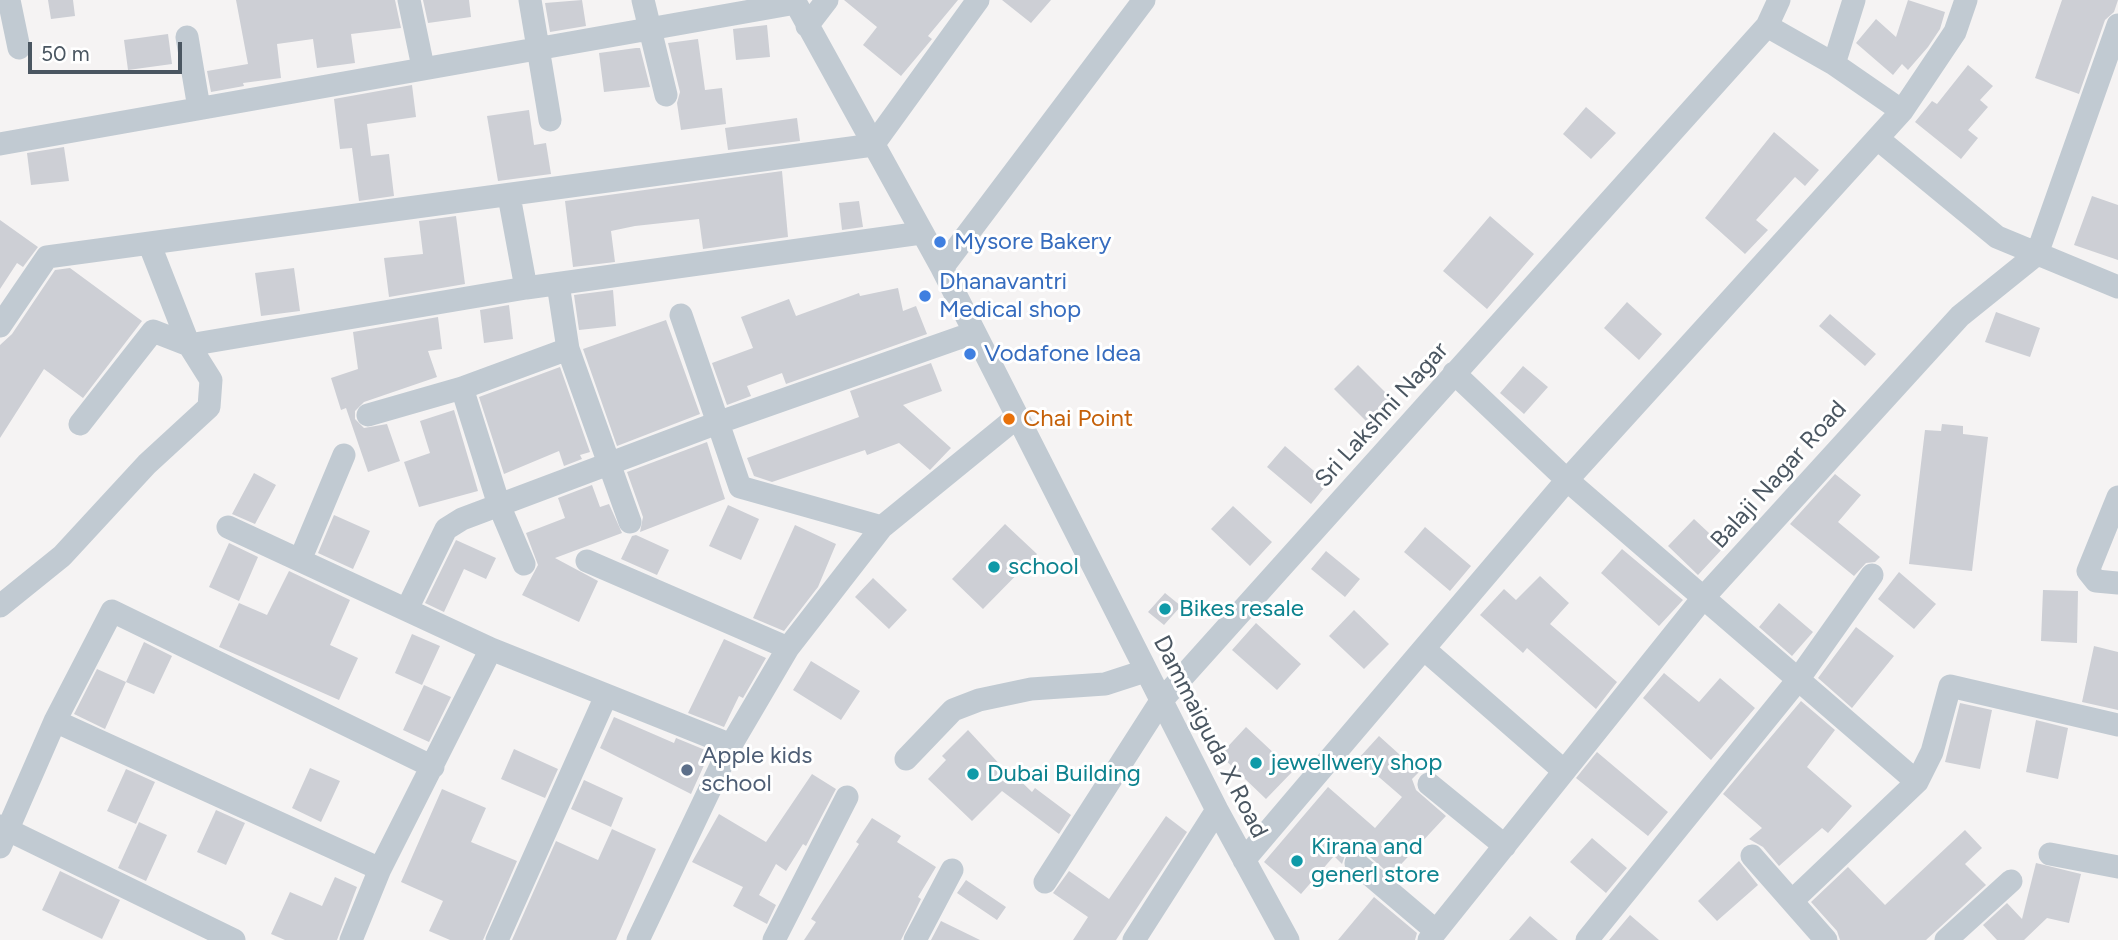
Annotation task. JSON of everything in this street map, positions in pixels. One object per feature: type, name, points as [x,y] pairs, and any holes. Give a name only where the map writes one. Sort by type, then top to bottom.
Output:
[{"type":"street","points":[[9,0],[19,48]]},
{"type":"street","points":[[409,0],[424,68]]},
{"type":"street","points":[[530,0],[550,120]]},
{"type":"street","points":[[643,0],[666,95]]},
{"type":"street","points":[[807,26],[827,0]]},
{"type":"street","points":[[0,326],[47,257],[873,145],[978,0]]},
{"type":"street","points":[[942,268],[1144,0]]},
{"type":"street","name":"Sri Lakshni Nagar","points":[[1045,882],[1161,701],[1767,26],[1779,0]]},
{"type":"street","points":[[1834,64],[1854,0]]},
{"type":"street","points":[[1244,860],[1567,480],[1902,111],[1955,32],[1966,0]]},
{"type":"street","points":[[0,144],[795,1]]},
{"type":"street","name":"Dammaiguda X Road","points":[[795,1],[942,268],[1281,937]]},
{"type":"street","points":[[2037,254],[2118,25]]},
{"type":"street","points":[[1767,26],[1834,64],[1902,111]]},
{"type":"street","points":[[187,37],[198,108]]},
{"type":"street","points":[[1878,139],[1997,237],[2118,287]]},
{"type":"street","points":[[509,196],[526,288]]},
{"type":"street","points":[[80,424],[153,331],[189,345],[526,288],[921,233]]},
{"type":"street","points":[[0,606],[62,556],[147,464],[209,407],[211,380],[189,345],[149,243]]},
{"type":"street","name":"Balaji Nagar Road","points":[[1433,935],[1703,598],[1960,316],[2037,254]]},
{"type":"street","points":[[558,284],[568,349],[630,522]]},
{"type":"street","points":[[681,315],[720,422],[740,487],[882,527]]},
{"type":"street","points":[[407,609],[446,529],[462,519],[720,422],[973,333]]},
{"type":"street","points":[[368,415],[462,388],[568,349]]},
{"type":"street","points":[[1454,373],[1567,480],[1917,782]]},
{"type":"street","points":[[462,388],[499,505],[524,564]]},
{"type":"street","points":[[638,940],[731,745],[788,648],[882,527],[1017,417]]},
{"type":"street","points":[[300,560],[344,455]]},
{"type":"street","points":[[2118,497],[2088,571],[2096,581],[2118,583]]},
{"type":"street","points":[[228,527],[491,649],[731,745]]},
{"type":"street","points":[[587,561],[788,648]]},
{"type":"street","points":[[1587,940],[1797,681],[1872,575]]},
{"type":"street","points":[[234,940],[2,834],[55,721],[112,611],[433,767]]},
{"type":"street","points":[[351,940],[380,869],[491,649]]},
{"type":"street","points":[[1423,649],[1564,771]]},
{"type":"street","points":[[906,759],[953,709],[979,700],[1031,689],[1105,684],[1145,671]]},
{"type":"street","points":[[1792,901],[1917,782],[1932,752],[1950,686],[2118,725]]},
{"type":"street","points":[[497,940],[606,696]]},
{"type":"street","points":[[55,721],[380,869]]},
{"type":"street","points":[[1429,784],[1505,846]]},
{"type":"street","points":[[774,940],[847,797]]},
{"type":"street","points":[[1134,940],[1217,810]]},
{"type":"street","points":[[2050,854],[2118,867]]},
{"type":"street","points":[[1752,856],[1826,940]]},
{"type":"street","points":[[1356,863],[1433,935]]},
{"type":"street","points":[[915,940],[952,870]]},
{"type":"street","points":[[1946,940],[2011,881]]},
{"type":"building","points":[[48,0],[73,0],[75,16],[51,19]]},
{"type":"building","points":[[236,0],[395,0],[401,28],[351,34],[355,63],[317,68],[313,39],[277,44],[281,78],[243,83],[244,86],[211,92],[207,71],[248,64]]},
{"type":"building","points":[[423,0],[469,0],[471,17],[428,23]]},
{"type":"building","points":[[582,0],[586,26],[550,32],[545,3]]},
{"type":"building","points":[[844,0],[958,0],[928,36],[932,39],[901,76],[863,45],[877,27]]},
{"type":"building","points":[[1002,0],[1051,0],[1031,23]]},
{"type":"building","points":[[1908,0],[1945,12],[1940,29],[1928,47],[1908,70],[1902,64],[1893,75],[1856,43],[1876,19],[1896,37]]},
{"type":"building","points":[[2062,0],[2118,0],[2114,12],[2105,20],[2079,94],[2035,78]]},
{"type":"building","points":[[767,25],[770,57],[736,60],[733,29]]},
{"type":"building","points":[[168,34],[172,64],[128,70],[124,40]]},
{"type":"building","points":[[698,39],[705,90],[722,88],[726,124],[681,130],[677,103],[680,92],[668,43]]},
{"type":"building","points":[[640,48],[650,87],[604,92],[599,53]]},
{"type":"building","points":[[1968,65],[1993,86],[1980,100],[1988,107],[1968,130],[1978,138],[1961,159],[1915,122],[1932,101],[1937,104]]},
{"type":"building","points":[[412,85],[416,117],[367,124],[371,156],[389,154],[394,196],[359,201],[352,148],[340,149],[334,99]]},
{"type":"building","points":[[1586,107],[1616,133],[1591,159],[1563,134]]},
{"type":"building","points":[[529,110],[534,145],[546,143],[551,174],[498,181],[487,116]]},
{"type":"building","points":[[797,118],[800,141],[728,150],[725,128]]},
{"type":"building","points":[[1774,132],[1819,170],[1805,186],[1795,177],[1756,220],[1768,230],[1745,254],[1705,218]]},
{"type":"building","points":[[64,147],[69,181],[31,185],[27,153]]},
{"type":"building","points":[[782,171],[788,237],[703,249],[699,219],[635,226],[611,231],[615,262],[573,267],[565,201]]},
{"type":"building","points":[[2092,196],[2118,205],[2118,260],[2074,245]]},
{"type":"building","points":[[859,201],[863,227],[842,230],[839,203]]},
{"type":"building","points":[[456,216],[465,284],[389,297],[384,258],[423,254],[419,221]]},
{"type":"building","points":[[1490,216],[1534,254],[1487,309],[1443,271]]},
{"type":"building","points":[[0,220],[38,247],[23,267],[17,263],[0,289]]},
{"type":"building","points":[[70,268],[142,321],[83,398],[44,369],[0,438],[0,345],[12,334],[55,270]]},
{"type":"building","points":[[294,268],[300,311],[261,316],[255,273]]},
{"type":"building","points":[[898,288],[903,311],[916,306],[927,334],[786,384],[782,373],[747,386],[751,396],[727,405],[712,363],[753,348],[741,317],[789,299],[796,316],[859,293],[860,296]]},
{"type":"building","points":[[613,290],[616,326],[579,330],[574,295]]},
{"type":"building","points":[[1627,302],[1662,334],[1639,360],[1604,328]]},
{"type":"building","points":[[509,305],[513,339],[484,343],[480,310]]},
{"type":"building","points":[[1996,312],[2040,328],[2030,357],[1985,342]]},
{"type":"building","points":[[1830,314],[1876,354],[1865,366],[1819,326]]},
{"type":"building","points":[[438,317],[442,349],[428,351],[437,377],[364,402],[355,411],[355,419],[364,428],[387,424],[400,461],[368,472],[346,408],[341,410],[331,378],[358,369],[353,332]]},
{"type":"building","points":[[666,320],[700,414],[617,446],[583,349]]},
{"type":"building","points":[[931,363],[942,391],[903,405],[951,448],[930,470],[899,443],[867,455],[865,450],[772,482],[754,476],[747,458],[859,417],[850,391]]},
{"type":"building","points":[[1358,365],[1397,404],[1373,428],[1334,389]]},
{"type":"building","points":[[1523,366],[1548,387],[1524,414],[1500,393]]},
{"type":"building","points":[[560,367],[590,452],[580,455],[582,459],[564,466],[559,451],[504,474],[479,397]]},
{"type":"building","points":[[454,410],[478,491],[419,507],[404,462],[430,453],[420,421]]},
{"type":"building","points":[[1942,424],[1963,426],[1963,434],[1988,437],[1972,571],[1909,564],[1925,430],[1941,431]]},
{"type":"building","points":[[707,442],[725,499],[640,532],[643,517],[627,472]]},
{"type":"building","points":[[1285,446],[1328,483],[1311,504],[1267,467]]},
{"type":"building","points":[[254,473],[276,485],[255,524],[232,514]]},
{"type":"building","points":[[1835,474],[1861,495],[1838,522],[1880,557],[1875,562],[1866,563],[1854,576],[1790,524]]},
{"type":"building","points":[[592,485],[600,507],[609,504],[622,533],[555,558],[598,581],[579,622],[522,595],[538,565],[526,533],[565,518],[558,498]]},
{"type":"building","points":[[728,505],[759,519],[741,560],[709,546]]},
{"type":"building","points":[[1233,506],[1272,542],[1250,566],[1211,529]]},
{"type":"building","points":[[334,515],[370,531],[353,569],[318,553]]},
{"type":"building","points":[[1694,519],[1724,547],[1698,575],[1668,546]]},
{"type":"building","name":"school","points":[[1005,524],[1037,554],[983,609],[952,579]]},
{"type":"building","points":[[795,525],[836,544],[818,587],[784,631],[753,618]]},
{"type":"building","points":[[1425,527],[1471,566],[1450,591],[1404,552]]},
{"type":"building","points":[[636,535],[669,550],[657,575],[621,559],[632,536]]},
{"type":"building","points":[[456,540],[496,558],[486,579],[464,569],[444,612],[425,603]]},
{"type":"building","points":[[229,543],[258,557],[239,601],[209,587]]},
{"type":"building","points":[[1622,549],[1683,600],[1659,626],[1601,573]]},
{"type":"building","points":[[1326,551],[1360,579],[1345,597],[1311,569]]},
{"type":"building","points":[[289,571],[350,600],[330,645],[358,658],[339,700],[219,647],[239,603],[267,615]]},
{"type":"building","points":[[1899,572],[1936,604],[1914,629],[1878,599]]},
{"type":"building","points":[[1540,576],[1569,603],[1550,624],[1617,682],[1596,709],[1527,648],[1523,653],[1480,615],[1504,589],[1516,600]]},
{"type":"building","points":[[873,578],[907,610],[889,629],[855,597]]},
{"type":"building","points":[[2043,590],[2078,591],[2077,643],[2041,641]]},
{"type":"building","name":"Bikes resale","points":[[1165,593],[1181,606],[1164,625],[1148,612]]},
{"type":"building","points":[[1779,603],[1813,632],[1792,656],[1759,627]]},
{"type":"building","points":[[1354,610],[1389,644],[1364,669],[1329,636]]},
{"type":"building","points":[[1256,623],[1301,664],[1277,690],[1232,650]]},
{"type":"building","points":[[1856,627],[1894,656],[1852,708],[1818,678]]},
{"type":"building","points":[[412,634],[440,646],[422,685],[395,673]]},
{"type":"building","points":[[724,639],[766,658],[743,698],[739,696],[724,727],[688,713]]},
{"type":"building","points":[[144,642],[172,656],[154,694],[126,682]]},
{"type":"building","points":[[2094,646],[2118,652],[2118,710],[2082,702]]},
{"type":"building","points":[[811,661],[860,691],[841,720],[793,690]]},
{"type":"building","points":[[97,669],[126,682],[105,729],[74,714]]},
{"type":"building","points":[[1664,673],[1699,702],[1720,678],[1755,708],[1711,760],[1643,698]]},
{"type":"building","points":[[424,685],[451,697],[429,742],[403,730]]},
{"type":"building","points":[[1801,701],[1835,730],[1807,767],[1852,806],[1828,833],[1822,828],[1779,866],[1763,847],[1749,839],[1762,828],[1723,794]]},
{"type":"building","points":[[1960,703],[1992,710],[1980,769],[1945,762]]},
{"type":"building","points":[[614,717],[674,743],[676,738],[710,752],[691,794],[600,748]]},
{"type":"building","points":[[2036,720],[2068,728],[2058,779],[2026,772]]},
{"type":"building","name":"jewellwery shop","points":[[1246,727],[1293,771],[1266,799],[1220,755]]},
{"type":"building","name":"Dubai Building","points":[[968,730],[1004,769],[1006,767],[1032,792],[1035,788],[1071,815],[1059,834],[1002,791],[972,821],[928,779],[946,760],[942,756]]},
{"type":"building","points":[[1379,736],[1419,772],[1412,779],[1416,790],[1446,816],[1391,875],[1364,852],[1352,850],[1345,855],[1342,864],[1334,856],[1301,894],[1264,862],[1328,787],[1375,828],[1402,797],[1358,759]]},
{"type":"building","points":[[514,749],[558,769],[545,798],[501,779]]},
{"type":"building","points":[[1597,752],[1668,812],[1648,836],[1576,778]]},
{"type":"building","points":[[310,768],[340,781],[321,822],[292,808]]},
{"type":"building","points":[[126,769],[155,782],[136,824],[107,811]]},
{"type":"building","points":[[812,774],[836,789],[806,846],[803,844],[786,871],[776,864],[759,895],[776,905],[767,924],[733,906],[743,887],[692,862],[719,814],[766,842]]},
{"type":"building","points":[[584,780],[623,798],[611,827],[571,809]]},
{"type":"building","points":[[442,789],[486,808],[471,842],[517,861],[483,940],[450,940],[429,931],[443,901],[401,882]]},
{"type":"building","points":[[216,810],[245,823],[226,865],[197,852]]},
{"type":"building","points":[[1166,816],[1187,832],[1116,940],[1073,940],[1088,917],[1053,893],[1069,871],[1109,899]]},
{"type":"building","points":[[872,818],[901,836],[897,842],[936,867],[918,897],[921,899],[901,940],[804,940],[816,922],[811,919],[859,844],[856,842]]},
{"type":"building","points":[[139,822],[167,835],[146,881],[118,868]]},
{"type":"building","points":[[612,829],[656,849],[616,940],[512,940],[556,841],[598,860]]},
{"type":"building","points":[[1965,830],[1982,848],[1965,864],[1986,885],[1926,940],[1840,940],[1837,931],[1811,902],[1848,867],[1885,905]]},
{"type":"building","points":[[1592,838],[1627,868],[1606,893],[1570,862]]},
{"type":"building","points":[[1739,861],[1758,885],[1717,921],[1698,901]]},
{"type":"building","points":[[2036,863],[2081,874],[2069,923],[2047,918],[2024,940],[1997,940],[1983,925],[2007,903],[2022,919]]},
{"type":"building","points":[[60,871],[120,900],[102,939],[42,910]]},
{"type":"building","points":[[335,877],[357,887],[337,940],[285,940],[271,934],[290,892],[322,906]]},
{"type":"building","points":[[966,880],[1006,907],[997,920],[957,893]]},
{"type":"building","points":[[1374,897],[1417,933],[1415,940],[1338,940]]},
{"type":"building","points":[[1630,915],[1659,940],[1609,940]]},
{"type":"building","points":[[1530,916],[1558,940],[1509,940]]},
{"type":"building","points":[[941,921],[980,940],[931,940]]},
{"type":"place","name":"Mysore Bakery","points":[[940,242]]},
{"type":"place","name":"Dhanavantri Medical shop","points":[[925,296]]},
{"type":"place","name":"Vodafone Idea","points":[[970,354]]},
{"type":"place","name":"Chai Point","points":[[1009,419]]},
{"type":"place","name":"school","points":[[994,567]]},
{"type":"place","name":"Bikes resale","points":[[1165,609]]},
{"type":"place","name":"jewellwery shop","points":[[1256,763]]},
{"type":"place","name":"Apple kids school","points":[[687,770]]},
{"type":"place","name":"Dubai Building","points":[[973,774]]},
{"type":"place","name":"Kirana and generl store","points":[[1297,861]]}]
